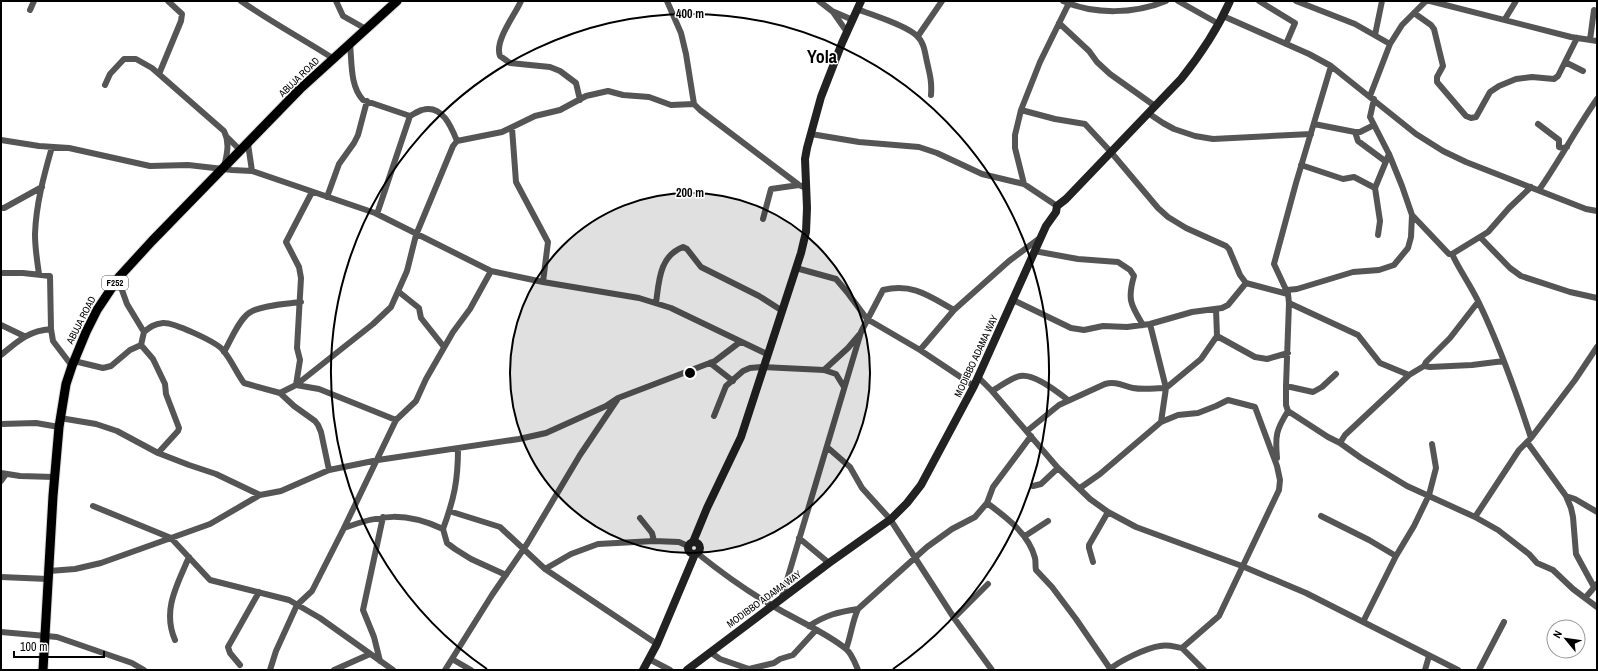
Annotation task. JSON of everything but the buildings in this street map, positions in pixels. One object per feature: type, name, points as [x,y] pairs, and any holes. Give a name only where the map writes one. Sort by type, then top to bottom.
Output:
[{"type":"main road","name":"ABUJA ROAD","points":[[43,670],[54,477],[60,422],[66,384],[73,363],[97,310],[118,279],[152,241],[300,89],[397,1]]},
{"type":"main road","points":[[643,670],[657,644],[686,573],[699,527],[740,437],[796,268],[806,232],[803,187],[805,159],[811,134],[821,97],[861,1]]},
{"type":"main road","name":"MODIBBO ADAMA WAY","points":[[687,670],[829,563],[892,519],[908,503],[921,485],[974,386],[1034,251],[1056,212],[1057,206],[1066,199],[1110,151],[1155,106],[1198,57],[1221,20],[1230,1]]},
{"type":"street","points":[[30,10],[34,1]]},
{"type":"street","points":[[159,74],[181,21],[182,14],[168,1]]},
{"type":"street","points":[[241,1],[260,15],[298,36],[334,59]]},
{"type":"street","points":[[336,1],[343,16],[366,29]]},
{"type":"street","points":[[520,1],[505,28],[499,49],[500,56],[510,63],[550,67],[560,71],[576,83],[580,100]]},
{"type":"street","points":[[667,1],[681,33],[694,104],[803,187]]},
{"type":"street","points":[[819,1],[832,11],[853,20]]},
{"type":"street","points":[[918,36],[942,1]]},
{"type":"street","points":[[1024,184],[1015,148],[1015,136],[1022,110],[1040,62],[1059,23],[1067,2],[1098,10],[1117,11],[1153,6],[1166,1]]},
{"type":"street","points":[[1178,1],[1221,20],[1286,44],[1331,66],[1416,134],[1443,151],[1466,162],[1597,211]]},
{"type":"street","points":[[1296,1],[1312,4],[1355,24],[1390,44]]},
{"type":"street","points":[[1374,35],[1382,1]]},
{"type":"street","points":[[1597,42],[1426,1],[1402,25],[1390,44],[1372,98],[1370,116],[1389,154],[1412,215],[1408,248],[1394,265],[1379,270],[1353,272],[1297,289],[1287,290],[1289,303],[1286,386],[1286,406],[1288,411],[1407,486],[1475,517],[1498,530],[1529,554],[1537,563],[1553,570],[1573,589],[1586,597],[1597,607]]},
{"type":"street","points":[[1505,20],[1516,1]]},
{"type":"street","points":[[1262,2],[1294,23],[1286,44]]},
{"type":"street","points":[[857,9],[898,25],[918,36],[923,44],[932,81],[931,95]]},
{"type":"street","points":[[1590,40],[1594,10]]},
{"type":"street","points":[[832,11],[847,32]]},
{"type":"street","points":[[1414,13],[1431,25],[1434,29],[1443,66],[1437,77],[1437,82],[1466,116],[1471,118],[1476,117],[1490,92],[1499,86],[1516,79],[1532,77],[1554,78],[1558,76],[1577,38]]},
{"type":"street","points":[[1059,23],[1090,51],[1097,62],[1110,74],[1155,106]]},
{"type":"street","points":[[350,44],[355,88],[358,94],[363,100],[410,116]]},
{"type":"street","points":[[106,85],[110,74],[124,59],[136,59],[159,74],[224,131],[228,138],[241,151]]},
{"type":"street","points":[[1566,62],[1583,71]]},
{"type":"street","points":[[1288,294],[1274,264],[1301,165],[1331,66]]},
{"type":"street","points":[[280,393],[296,385],[384,316],[391,307],[399,292],[407,271],[416,235],[453,146],[457,141],[502,132],[535,116],[560,110],[595,93],[608,91],[623,95],[649,97],[671,105],[694,104]]},
{"type":"street","points":[[1539,190],[1567,147],[1570,139],[1597,99]]},
{"type":"street","points":[[327,197],[339,164],[358,135],[367,101]]},
{"type":"street","points":[[377,214],[410,116],[422,110],[434,110],[449,121],[457,141]]},
{"type":"street","points":[[1022,110],[1085,124],[1158,208],[1168,217],[1186,228],[1226,246],[1240,275],[1246,283],[1288,294]]},
{"type":"street","points":[[1148,113],[1174,129],[1195,136],[1213,139],[1311,134]]},
{"type":"street","points":[[1314,124],[1355,132],[1360,132],[1374,125]]},
{"type":"street","points":[[1538,124],[1559,140],[1559,147],[1567,147]]},
{"type":"street","points":[[512,128],[516,182],[548,242],[543,282]]},
{"type":"street","points":[[1355,132],[1358,141],[1385,161]]},
{"type":"street","points":[[811,134],[859,142],[919,147],[937,153],[982,174],[1024,184],[1057,206]]},
{"type":"street","points":[[224,168],[228,138]]},
{"type":"street","points":[[1,140],[69,148],[150,166],[188,165],[252,171],[377,214],[416,235],[491,271],[543,282],[639,298],[671,308],[767,354]]},
{"type":"street","points":[[248,144],[252,171]]},
{"type":"street","points":[[39,274],[35,234],[36,214],[52,147]]},
{"type":"street","points":[[1378,235],[1380,221],[1375,188],[1389,154]]},
{"type":"street","points":[[1301,165],[1343,180],[1354,177],[1375,188]]},
{"type":"street","points":[[1,208],[4,208],[42,187]]},
{"type":"street","points":[[763,219],[771,189],[803,187]]},
{"type":"street","points":[[1452,254],[1488,232],[1509,208],[1531,187]]},
{"type":"street","points":[[296,385],[300,360],[297,348],[301,302],[301,278],[299,267],[286,242],[312,192]]},
{"type":"street","points":[[1412,215],[1449,254],[1452,254],[1478,302],[1504,361],[1529,440],[1566,496],[1573,517],[1576,554],[1596,586],[1586,597]]},
{"type":"street","points":[[1480,237],[1510,268],[1521,276],[1570,292],[1597,298]]},
{"type":"street","points":[[920,350],[954,310],[1009,261],[1041,238]]},
{"type":"street","points":[[656,304],[665,260],[674,250],[683,247],[687,249],[701,267],[759,296],[781,310]]},
{"type":"street","points":[[1034,251],[1078,260],[1112,261],[1123,265],[1130,270],[1134,276],[1130,298],[1134,310],[1143,325]]},
{"type":"street","points":[[796,268],[836,279],[868,320],[920,350],[974,386]]},
{"type":"street","points":[[270,670],[276,652],[298,605],[312,591],[378,460],[396,420],[416,401],[444,347],[470,309],[491,271]]},
{"type":"street","points":[[1,273],[39,274],[50,276],[51,329],[53,341],[73,363],[103,368],[111,366],[130,350],[141,345]]},
{"type":"street","points":[[118,279],[127,304],[144,332]]},
{"type":"street","points":[[1013,300],[1071,328],[1084,330],[1103,326],[1127,327],[1150,324],[1192,312],[1222,308],[1228,305],[1246,283]]},
{"type":"street","points":[[824,370],[848,348],[861,332],[883,290],[909,288],[920,291],[954,310]]},
{"type":"street","points":[[399,292],[419,308],[421,318],[444,347]]},
{"type":"street","points":[[224,352],[241,323],[249,313],[280,304],[301,302]]},
{"type":"street","points":[[1340,443],[1345,435],[1409,375],[1424,366],[1426,362],[1450,338],[1478,302]]},
{"type":"street","points":[[1289,303],[1358,335],[1380,363],[1409,375]]},
{"type":"street","points":[[846,649],[852,633],[853,620],[858,609],[938,538],[974,517],[988,503],[993,487],[1029,433],[1068,400],[1111,382],[1134,388],[1166,388],[1201,359],[1217,336],[1216,309]]},
{"type":"street","points":[[141,345],[144,332],[153,325],[172,324],[200,336],[221,348],[244,383],[280,393],[318,425],[329,470]]},
{"type":"street","points":[[1150,324],[1166,388],[1161,422]]},
{"type":"street","points":[[1,325],[24,336]]},
{"type":"street","points":[[1,356],[24,336],[41,330],[51,329]]},
{"type":"street","points":[[781,600],[861,332]]},
{"type":"street","points":[[1217,336],[1255,357],[1268,359],[1288,354]]},
{"type":"street","points":[[1,577],[48,575],[101,563],[210,524],[260,496],[281,491],[329,470],[378,460],[458,449],[546,433],[606,406],[618,398],[710,363],[740,342]]},
{"type":"street","points":[[141,345],[153,359],[165,384],[166,394],[179,428],[158,453]]},
{"type":"street","points":[[1475,517],[1519,450],[1529,440],[1575,380],[1597,347]]},
{"type":"street","points":[[1424,366],[1430,368],[1504,361]]},
{"type":"street","points":[[710,363],[733,381]]},
{"type":"street","points":[[714,416],[726,386],[743,371],[750,368],[762,367],[824,370],[836,374],[844,387]]},
{"type":"street","points":[[1286,386],[1313,392],[1322,388],[1336,374]]},
{"type":"street","points":[[992,391],[1008,381],[1021,376],[1026,376],[1042,382],[1056,390],[1068,400]]},
{"type":"street","points":[[978,377],[1029,433],[1058,468],[1090,499],[1108,512],[1136,527],[1242,566],[1306,593],[1458,670]]},
{"type":"street","points":[[296,385],[319,389],[396,420]]},
{"type":"street","points":[[445,670],[523,550],[580,456],[618,398]]},
{"type":"street","points":[[1080,488],[1100,474],[1161,422],[1178,415],[1198,413],[1228,400],[1255,407],[1277,466]]},
{"type":"street","points":[[1182,648],[1219,616],[1279,490],[1280,480],[1277,466],[1275,440],[1278,426],[1288,411]]},
{"type":"street","points":[[1,424],[60,422],[96,424],[117,431],[158,453],[216,474],[260,496]]},
{"type":"street","points":[[1363,622],[1429,495],[1436,468],[1432,444]]},
{"type":"street","points":[[827,446],[850,467],[862,488],[890,519],[954,618],[992,670]]},
{"type":"street","points":[[458,449],[458,472],[454,497],[443,529],[447,543],[471,559],[506,575]]},
{"type":"street","points":[[1033,486],[1040,484],[1058,468]]},
{"type":"street","points":[[1,481],[4,473],[20,476],[54,477]]},
{"type":"street","points":[[1566,496],[1575,499],[1597,512]]},
{"type":"street","points":[[988,503],[1006,517],[1025,536],[1035,556],[1035,567],[1038,575],[1052,588],[1076,619],[1110,670],[1116,663],[1159,646],[1168,645],[1182,648],[1204,670]]},
{"type":"street","points":[[93,506],[171,538],[210,580],[289,600],[320,618],[393,670]]},
{"type":"street","points":[[449,511],[500,527],[545,569],[657,644]]},
{"type":"street","points":[[1093,562],[1089,545],[1108,512]]},
{"type":"street","points":[[1321,516],[1369,540],[1396,556]]},
{"type":"street","points":[[344,528],[367,520],[383,517],[405,517],[443,529]]},
{"type":"street","points":[[380,661],[374,637],[363,610],[383,517]]},
{"type":"street","points":[[640,518],[652,533],[654,541]]},
{"type":"street","points":[[1025,536],[1048,521]]},
{"type":"street","points":[[799,538],[829,563]]},
{"type":"street","points":[[545,569],[571,554],[598,544],[654,541],[679,542],[693,548],[716,568],[772,606],[816,630],[846,649],[855,661],[858,670]]},
{"type":"street","points":[[174,640],[171,631],[169,608],[189,557]]},
{"type":"street","points":[[954,618],[988,584]]},
{"type":"street","points":[[240,664],[230,653],[228,647],[259,592]]},
{"type":"street","points":[[809,626],[822,618],[835,613],[858,609]]},
{"type":"street","points":[[1479,670],[1504,622]]},
{"type":"street","points":[[710,652],[720,659],[749,669],[774,663],[780,659],[793,655],[816,630]]},
{"type":"street","points":[[1,632],[57,637],[132,663],[144,670]]},
{"type":"street","points":[[334,670],[370,654]]},
{"type":"street","points":[[1425,670],[1429,656]]},
{"type":"street","points":[[452,659],[471,670]]},
{"type":"street","points":[[649,659],[670,670]]},
{"type":"district","name":"Yola","points":[[822,56]]}]
